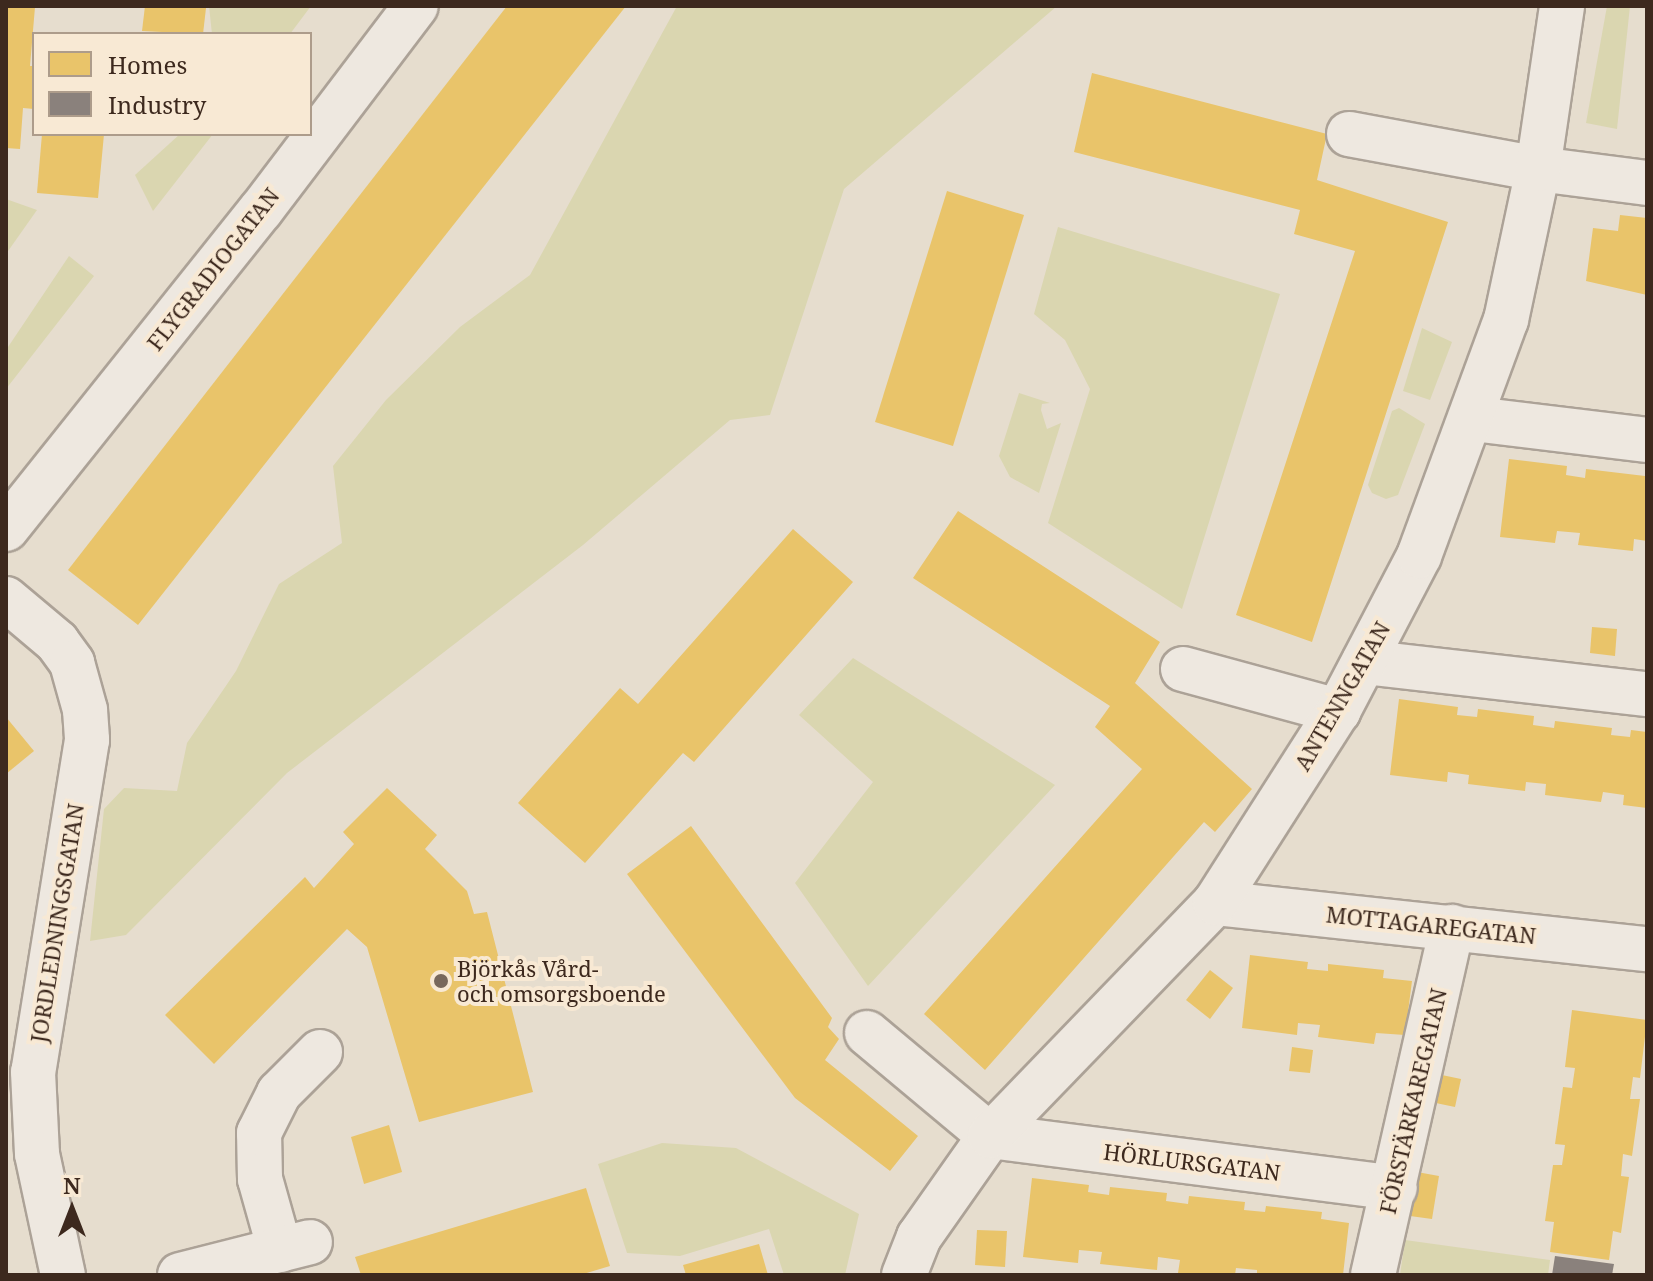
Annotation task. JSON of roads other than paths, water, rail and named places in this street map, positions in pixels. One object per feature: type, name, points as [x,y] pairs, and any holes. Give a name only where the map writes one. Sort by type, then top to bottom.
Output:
[{"type":"street","name":"FLYGRADIOGATAN","points":[[6,529],[261,210],[416,6]]},
{"type":"street","name":"ANTENNGATAN","points":[[904,1275],[919,1237],[990,1136],[1215,903],[1338,711],[1419,556],[1474,419],[1506,320],[1538,169],[1562,6]]},
{"type":"street","points":[[1349,134],[1538,169],[1647,183]]},
{"type":"street","points":[[1474,419],[1647,440]]},
{"type":"street","name":"JORDLEDNINGSGATAN","points":[[6,599],[57,642],[72,663],[85,710],[87,740],[33,1072],[37,1154],[63,1275]]},
{"type":"street","points":[[1364,662],[1647,694]]},
{"type":"street","points":[[1183,669],[1338,711]]},
{"type":"street","name":"MOTTAGAREGATAN","points":[[1215,903],[1647,949]]},
{"type":"street","name":"FÖRSTÄRKAREGATAN","points":[[1373,1275],[1452,927]]},
{"type":"street","points":[[867,1033],[990,1136]]},
{"type":"street","points":[[180,1275],[295,1246],[260,1179],[259,1133],[279,1093],[320,1052]]},
{"type":"street","name":"HÖRLURSGATAN","points":[[990,1136],[1395,1188]]},
{"type":"place","name":"Björkås Vård- och omsorgsboende","points":[[441,981]]}]
